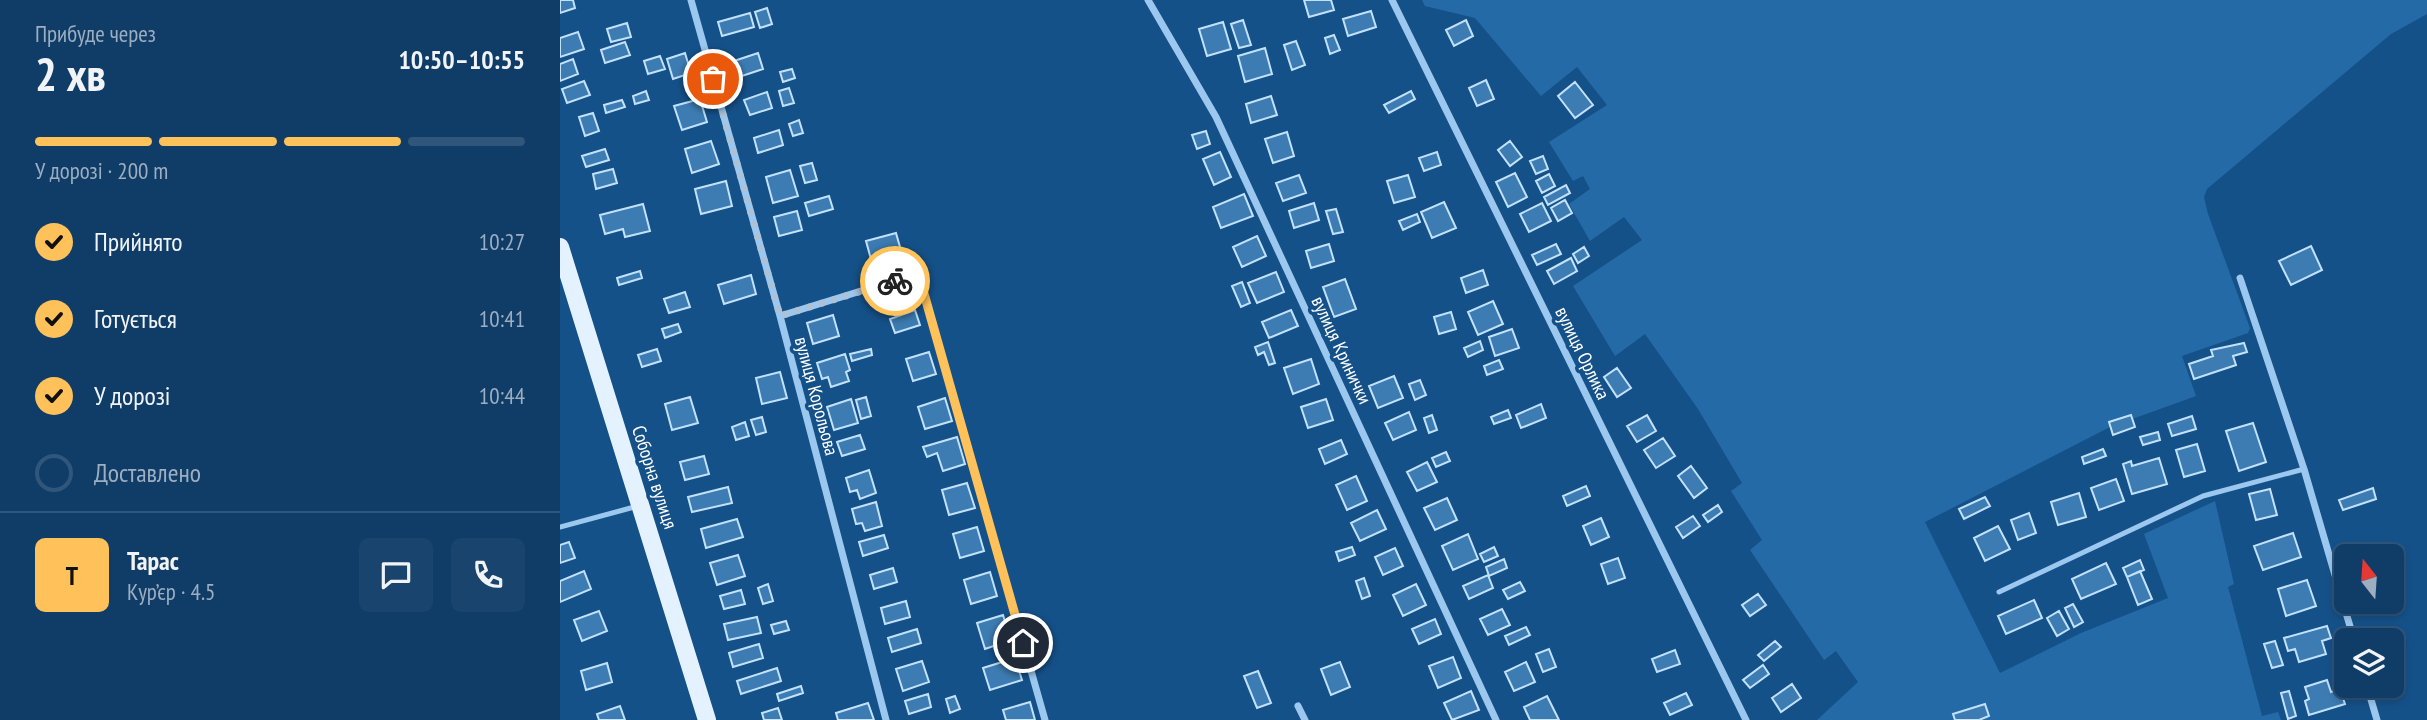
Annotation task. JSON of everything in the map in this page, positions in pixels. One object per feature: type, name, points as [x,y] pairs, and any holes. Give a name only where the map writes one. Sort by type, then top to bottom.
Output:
[{"type":"main road","name":"Соборна вулиця","points":[[560,247],[707,720]]},
{"type":"street","name":"вулиця Корольова","points":[[691,0],[780,316],[886,720]]},
{"type":"street","name":"вулиця Кринички","points":[[1149,0],[1216,117],[1496,720]]},
{"type":"street","name":"вулиця Орлика","points":[[1392,0],[1746,720]]},
{"type":"street","points":[[780,316],[903,278],[914,278],[921,283],[1045,720]]},
{"type":"street","points":[[2239,278],[2304,469],[2350,628]]},
{"type":"street","points":[[2371,698],[2377,720]]},
{"type":"street","points":[[1298,706],[1305,720]]},
{"type":"lane","points":[[1999,592],[2203,496],[2304,469]]},
{"type":"lane","points":[[560,527],[642,504]]},
{"type":"shaded area","points":[[1422,0],[2427,0],[2427,14],[2391,34],[2207,189],[2204,197],[2208,214],[2250,328],[2248,333],[2182,356],[2196,396],[2110,427],[1925,522],[2000,673],[2081,633],[2168,598],[2144,534],[2215,501],[2234,584],[2228,587],[2262,716],[2278,712],[2281,720],[1817,720],[1858,682],[1836,651],[1824,660],[1750,550],[1762,540],[1731,491],[1742,483],[1698,409],[1645,334],[1615,356],[1573,286],[1642,240],[1624,217],[1590,241],[1569,204],[1590,189],[1583,176],[1573,181],[1549,142],[1607,105],[1577,67],[1541,96],[1475,18],[1425,6]]},
{"type":"building","points":[[560,0],[573,0],[575,8],[560,13]]},
{"type":"building","points":[[1304,0],[1331,0],[1334,10],[1309,17]]},
{"type":"building","points":[[767,8],[772,24],[760,28],[755,12]]},
{"type":"building","points":[[1371,11],[1376,27],[1348,36],[1343,19]]},
{"type":"building","points":[[750,13],[754,27],[722,36],[718,22]]},
{"type":"building","points":[[1243,20],[1251,45],[1239,48],[1231,24]]},
{"type":"building","points":[[1466,20],[1473,36],[1454,46],[1446,30]]},
{"type":"building","points":[[1223,22],[1231,49],[1207,56],[1199,29]]},
{"type":"building","points":[[627,23],[631,37],[611,42],[607,29]]},
{"type":"building","points":[[578,32],[584,49],[560,57],[560,38]]},
{"type":"building","points":[[1334,35],[1340,50],[1330,54],[1325,38]]},
{"type":"building","points":[[1296,41],[1305,65],[1292,70],[1284,45]]},
{"type":"building","points":[[625,42],[630,55],[605,63],[601,50]]},
{"type":"building","points":[[1265,48],[1272,74],[1245,82],[1238,56]]},
{"type":"building","points":[[685,53],[691,73],[673,79],[667,59]]},
{"type":"building","points":[[758,53],[763,69],[736,78],[731,62]]},
{"type":"building","points":[[660,56],[665,69],[648,74],[644,61]]},
{"type":"building","points":[[573,59],[578,74],[560,81],[560,64]]},
{"type":"building","points":[[792,69],[795,78],[783,82],[780,72]]},
{"type":"building","points":[[1486,80],[1494,99],[1477,106],[1469,88]]},
{"type":"building","points":[[584,81],[590,95],[567,103],[562,89]]},
{"type":"building","points":[[1575,82],[1593,105],[1575,118],[1558,96]]},
{"type":"building","points":[[789,88],[794,103],[783,106],[779,91]]},
{"type":"building","points":[[646,91],[649,100],[635,104],[633,96]]},
{"type":"building","points":[[1411,91],[1415,99],[1389,113],[1384,105]]},
{"type":"building","points":[[767,92],[772,108],[750,115],[744,100]]},
{"type":"building","points":[[1271,96],[1277,115],[1251,123],[1246,104]]},
{"type":"building","points":[[700,99],[707,122],[682,130],[674,106]]},
{"type":"building","points":[[622,100],[625,107],[606,113],[604,105]]},
{"type":"building","points":[[593,113],[599,131],[585,136],[579,117]]},
{"type":"building","points":[[799,120],[803,133],[793,136],[789,124]]},
{"type":"building","points":[[779,130],[783,145],[758,153],[754,138]]},
{"type":"building","points":[[1206,131],[1210,144],[1197,149],[1192,135]]},
{"type":"building","points":[[1287,132],[1294,156],[1273,163],[1265,139]]},
{"type":"building","points":[[711,141],[719,164],[692,173],[685,149]]},
{"type":"building","points":[[1510,141],[1522,157],[1510,166],[1498,150]]},
{"type":"building","points":[[605,149],[609,160],[586,167],[582,156]]},
{"type":"building","points":[[1220,152],[1231,177],[1214,185],[1203,159]]},
{"type":"building","points":[[1437,152],[1441,165],[1424,171],[1419,158]]},
{"type":"building","points":[[1543,156],[1548,169],[1536,174],[1530,161]]},
{"type":"building","points":[[812,163],[817,180],[805,183],[800,166]]},
{"type":"building","points":[[613,169],[617,183],[596,189],[593,174]]},
{"type":"building","points":[[790,170],[798,196],[773,203],[766,177]]},
{"type":"building","points":[[1515,173],[1527,197],[1508,207],[1496,182]]},
{"type":"building","points":[[1549,174],[1555,186],[1542,193],[1536,181]]},
{"type":"building","points":[[1299,175],[1306,193],[1283,201],[1276,183]]},
{"type":"building","points":[[1408,175],[1415,197],[1394,203],[1387,181]]},
{"type":"building","points":[[726,181],[732,206],[701,214],[695,189]]},
{"type":"building","points":[[1566,185],[1570,193],[1548,205],[1544,197]]},
{"type":"building","points":[[1244,194],[1253,216],[1221,228],[1213,207]]},
{"type":"building","points":[[829,196],[833,209],[809,216],[805,203]]},
{"type":"building","points":[[1565,200],[1572,213],[1558,221],[1551,208]]},
{"type":"building","points":[[1444,202],[1456,228],[1432,238],[1421,212]]},
{"type":"building","points":[[1314,203],[1319,220],[1294,228],[1289,211]]},
{"type":"building","points":[[1542,203],[1551,221],[1529,232],[1520,214]]},
{"type":"building","points":[[643,204],[650,231],[625,237],[623,229],[605,234],[600,215]]},
{"type":"building","points":[[1336,209],[1343,232],[1333,234],[1326,211]]},
{"type":"building","points":[[797,211],[802,230],[779,236],[774,217]]},
{"type":"building","points":[[1417,214],[1420,222],[1403,230],[1399,221]]},
{"type":"building","points":[[896,233],[902,254],[872,263],[866,241]]},
{"type":"building","points":[[1257,236],[1266,256],[1242,267],[1233,247]]},
{"type":"building","points":[[1329,244],[1334,261],[1311,268],[1306,251]]},
{"type":"building","points":[[1556,244],[1561,254],[1537,265],[1532,255]]},
{"type":"building","points":[[2311,246],[2322,270],[2291,285],[2279,261]]},
{"type":"building","points":[[1584,247],[1589,256],[1578,263],[1573,254]]},
{"type":"building","points":[[1571,258],[1577,271],[1554,284],[1547,271]]},
{"type":"building","points":[[1483,270],[1488,285],[1466,293],[1461,278]]},
{"type":"building","points":[[640,271],[642,278],[619,285],[617,278]]},
{"type":"building","points":[[1276,272],[1284,292],[1257,303],[1248,283]]},
{"type":"building","points":[[751,275],[756,294],[724,304],[718,285]]},
{"type":"building","points":[[1345,279],[1356,309],[1334,317],[1323,287]]},
{"type":"building","points":[[1242,282],[1250,303],[1241,307],[1232,286]]},
{"type":"building","points":[[685,292],[690,307],[669,313],[664,299]]},
{"type":"building","points":[[1493,301],[1503,324],[1478,335],[1468,312]]},
{"type":"building","points":[[915,310],[920,325],[895,333],[890,319]]},
{"type":"building","points":[[1291,310],[1298,326],[1269,338],[1262,322]]},
{"type":"building","points":[[1451,312],[1456,329],[1439,334],[1434,317]]},
{"type":"building","points":[[833,315],[839,336],[813,344],[807,323]]},
{"type":"building","points":[[678,324],[681,332],[665,338],[662,329]]},
{"type":"building","points":[[1512,329],[1519,348],[1495,356],[1489,337]]},
{"type":"building","points":[[1480,341],[1483,350],[1468,357],[1464,348]]},
{"type":"building","points":[[1268,342],[1275,363],[1269,365],[1264,352],[1258,355],[1255,347]]},
{"type":"building","points":[[2244,343],[2247,352],[2233,356],[2236,365],[2194,379],[2189,364],[2213,356],[2211,350]]},
{"type":"building","points":[[657,349],[661,361],[642,367],[638,355]]},
{"type":"building","points":[[871,349],[872,355],[852,361],[850,354]]},
{"type":"building","points":[[929,352],[936,374],[913,381],[906,359]]},
{"type":"building","points":[[845,354],[850,370],[846,372],[849,381],[831,387],[828,377],[822,379],[817,363]]},
{"type":"building","points":[[1311,359],[1319,384],[1293,394],[1284,368]]},
{"type":"building","points":[[1499,360],[1503,369],[1487,375],[1484,366]]},
{"type":"building","points":[[1617,368],[1631,388],[1617,397],[1604,377]]},
{"type":"building","points":[[780,372],[787,398],[762,404],[756,378]]},
{"type":"building","points":[[1394,376],[1403,398],[1378,408],[1369,386]]},
{"type":"building","points":[[1420,380],[1426,395],[1415,400],[1409,384]]},
{"type":"building","points":[[690,397],[698,423],[672,430],[665,404]]},
{"type":"building","points":[[866,397],[871,416],[861,419],[856,400]]},
{"type":"building","points":[[945,398],[952,421],[925,429],[918,407]]},
{"type":"building","points":[[851,399],[858,423],[834,430],[827,407]]},
{"type":"building","points":[[1326,399],[1333,420],[1308,428],[1301,407]]},
{"type":"building","points":[[1541,404],[1546,418],[1521,428],[1516,415]]},
{"type":"building","points":[[1508,410],[1511,418],[1494,424],[1491,417]]},
{"type":"building","points":[[1409,412],[1416,430],[1393,440],[1385,423]]},
{"type":"building","points":[[1432,415],[1437,430],[1429,433],[1424,418]]},
{"type":"building","points":[[1647,415],[1656,431],[1637,442],[1627,426]]},
{"type":"building","points":[[2131,415],[2135,427],[2113,435],[2109,422]]},
{"type":"building","points":[[2192,416],[2196,429],[2172,436],[2168,424]]},
{"type":"building","points":[[762,417],[766,432],[756,435],[751,420]]},
{"type":"building","points":[[745,422],[749,436],[736,440],[732,427]]},
{"type":"building","points":[[2253,423],[2266,462],[2239,471],[2226,431]]},
{"type":"building","points":[[2158,432],[2160,440],[2143,445],[2140,437]]},
{"type":"building","points":[[860,435],[865,449],[842,456],[837,442]]},
{"type":"building","points":[[957,437],[965,464],[943,471],[937,453],[927,457],[923,447]]},
{"type":"building","points":[[1663,438],[1675,456],[1656,468],[1644,450]]},
{"type":"building","points":[[1341,440],[1347,454],[1325,464],[1319,449]]},
{"type":"building","points":[[2197,444],[2205,471],[2184,477],[2176,450]]},
{"type":"building","points":[[2103,449],[2106,456],[2084,464],[2082,457]]},
{"type":"building","points":[[1446,452],[1450,461],[1436,467],[1432,458]]},
{"type":"building","points":[[704,456],[709,474],[685,480],[680,462]]},
{"type":"building","points":[[2159,458],[2167,484],[2132,494],[2123,464],[2131,461],[2132,466]]},
{"type":"building","points":[[1427,462],[1437,482],[1417,491],[1407,472]]},
{"type":"building","points":[[1691,466],[1707,488],[1694,498],[1678,476]]},
{"type":"building","points":[[869,470],[876,493],[860,499],[857,490],[850,492],[846,478]]},
{"type":"building","points":[[1356,476],[1367,501],[1347,510],[1336,485]]},
{"type":"building","points":[[2116,479],[2124,501],[2099,510],[2091,488]]},
{"type":"building","points":[[967,483],[975,508],[949,515],[942,490]]},
{"type":"building","points":[[1586,486],[1590,496],[1567,506],[1563,496]]},
{"type":"building","points":[[728,487],[732,503],[692,512],[688,497]]},
{"type":"building","points":[[2373,488],[2376,499],[2343,510],[2339,500]]},
{"type":"building","points":[[2270,489],[2277,515],[2256,520],[2249,494]]},
{"type":"building","points":[[2079,493],[2086,517],[2058,525],[2051,502]]},
{"type":"building","points":[[1985,497],[1990,506],[1964,519],[1959,509]]},
{"type":"building","points":[[1447,498],[1457,520],[1435,530],[1424,508]]},
{"type":"building","points":[[876,502],[882,526],[865,531],[862,523],[856,524],[852,509]]},
{"type":"building","points":[[1718,505],[1722,512],[1708,522],[1703,515]]},
{"type":"building","points":[[1377,510],[1386,529],[1360,541],[1351,523]]},
{"type":"building","points":[[2029,513],[2036,533],[2018,540],[2011,520]]},
{"type":"building","points":[[1693,516],[1700,526],[1683,538],[1676,527]]},
{"type":"building","points":[[1601,518],[1609,537],[1591,545],[1583,526]]},
{"type":"building","points":[[737,519],[743,537],[706,548],[701,529]]},
{"type":"building","points":[[1998,526],[2010,549],[1985,561],[1974,538]]},
{"type":"building","points":[[977,527],[984,551],[960,558],[953,534]]},
{"type":"building","points":[[2293,533],[2301,557],[2263,570],[2254,546]]},
{"type":"building","points":[[1468,534],[1478,559],[1453,570],[1442,546]]},
{"type":"building","points":[[884,535],[888,548],[863,556],[859,542]]},
{"type":"building","points":[[569,542],[575,558],[560,563],[560,545]]},
{"type":"building","points":[[1352,547],[1355,555],[1339,561],[1336,552]]},
{"type":"building","points":[[1494,547],[1498,556],[1484,562],[1480,554]]},
{"type":"building","points":[[1395,548],[1403,566],[1383,575],[1375,557]]},
{"type":"building","points":[[738,555],[745,576],[717,585],[710,563]]},
{"type":"building","points":[[1618,558],[1625,578],[1608,584],[1601,564]]},
{"type":"building","points":[[1504,559],[1507,568],[1489,576],[1486,567]]},
{"type":"building","points":[[2140,560],[2144,570],[2127,577],[2123,568]]},
{"type":"building","points":[[2106,563],[2116,584],[2081,599],[2072,579]]},
{"type":"building","points":[[893,568],[897,582],[874,589],[870,575]]},
{"type":"building","points":[[584,571],[591,589],[560,602],[560,581]]},
{"type":"building","points":[[2140,571],[2152,599],[2138,605],[2127,577]]},
{"type":"building","points":[[990,572],[997,596],[971,604],[964,580]]},
{"type":"building","points":[[1488,575],[1493,588],[1469,599],[1463,586]]},
{"type":"building","points":[[1364,578],[1370,596],[1362,599],[1356,581]]},
{"type":"building","points":[[2307,580],[2316,606],[2286,616],[2278,589]]},
{"type":"building","points":[[1520,582],[1525,591],[1508,599],[1503,590]]},
{"type":"building","points":[[768,584],[773,601],[763,604],[758,588]]},
{"type":"building","points":[[1416,584],[1426,605],[1403,616],[1393,595]]},
{"type":"building","points":[[741,590],[745,604],[724,609],[720,596]]},
{"type":"building","points":[[1758,594],[1766,605],[1750,616],[1742,605]]},
{"type":"building","points":[[2034,600],[2042,618],[2006,634],[1998,616]]},
{"type":"building","points":[[906,601],[910,617],[885,624],[881,608]]},
{"type":"building","points":[[2073,604],[2083,622],[2074,627],[2065,608]]},
{"type":"building","points":[[1502,609],[1510,625],[1488,635],[1480,619]]},
{"type":"building","points":[[599,611],[607,631],[582,641],[574,620]]},
{"type":"building","points":[[2059,611],[2069,629],[2057,636],[2047,618]]},
{"type":"building","points":[[1003,615],[1011,640],[985,649],[977,623]]},
{"type":"building","points":[[757,617],[761,633],[728,640],[724,624]]},
{"type":"building","points":[[1435,619],[1441,634],[1419,644],[1412,629]]},
{"type":"building","points":[[786,621],[789,630],[774,634],[771,625]]},
{"type":"building","points":[[2327,626],[2331,638],[2322,641],[2326,654],[2299,662],[2295,649],[2288,651],[2284,638]]},
{"type":"building","points":[[1526,627],[1530,635],[1509,645],[1505,636]]},
{"type":"building","points":[[917,629],[921,643],[892,652],[888,638]]},
{"type":"building","points":[[1775,641],[1781,647],[1764,661],[1758,655]]},
{"type":"building","points":[[2275,641],[2283,665],[2272,668],[2264,644]]},
{"type":"building","points":[[759,644],[763,658],[733,667],[729,653]]},
{"type":"building","points":[[1549,649],[1556,667],[1543,672],[1536,654]]},
{"type":"building","points":[[1675,650],[1680,664],[1657,672],[1652,659]]},
{"type":"building","points":[[1453,657],[1461,678],[1438,688],[1429,666]]},
{"type":"building","points":[[1015,658],[1022,680],[990,690],[983,668]]},
{"type":"building","points":[[922,661],[929,682],[903,691],[896,669]]},
{"type":"building","points":[[1340,662],[1350,687],[1331,695],[1321,669]]},
{"type":"building","points":[[1526,662],[1535,682],[1514,691],[1505,672]]},
{"type":"building","points":[[607,663],[612,682],[586,690],[581,671]]},
{"type":"building","points":[[1763,665],[1769,674],[1750,688],[1743,680]]},
{"type":"building","points":[[777,668],[781,681],[741,694],[737,681]]},
{"type":"building","points":[[1258,671],[1271,703],[1257,708],[1244,676]]},
{"type":"building","points":[[2327,680],[2331,692],[2334,691],[2334,698],[2343,698],[2345,704],[2309,715],[2305,701],[2309,699],[2305,687]]},
{"type":"building","points":[[1792,684],[1801,698],[1781,712],[1772,698]]},
{"type":"building","points":[[801,686],[803,693],[779,701],[777,694]]},
{"type":"building","points":[[1471,691],[1479,710],[1452,720],[1444,703]]},
{"type":"building","points":[[2289,691],[2296,716],[2288,719],[2281,693]]},
{"type":"building","points":[[1686,693],[1692,705],[1670,715],[1664,703]]},
{"type":"building","points":[[928,694],[931,707],[909,714],[905,701]]},
{"type":"building","points":[[955,696],[960,709],[950,713],[946,699]]},
{"type":"building","points":[[1547,696],[1559,720],[1530,720],[1524,707]]},
{"type":"building","points":[[1030,702],[1035,720],[1006,720],[1003,710]]},
{"type":"building","points":[[868,703],[874,720],[838,720],[836,713]]},
{"type":"building","points":[[1985,704],[1989,716],[1979,720],[1955,720],[1953,714]]},
{"type":"building","points":[[620,706],[625,720],[599,720],[597,714]]},
{"type":"building","points":[[778,708],[782,720],[764,720],[762,713]]},
{"type":"way so far","points":[[713,79],[780,316],[895,281]]},
{"type":"route","points":[[895,281],[914,278],[921,283],[1023,643]]}]
